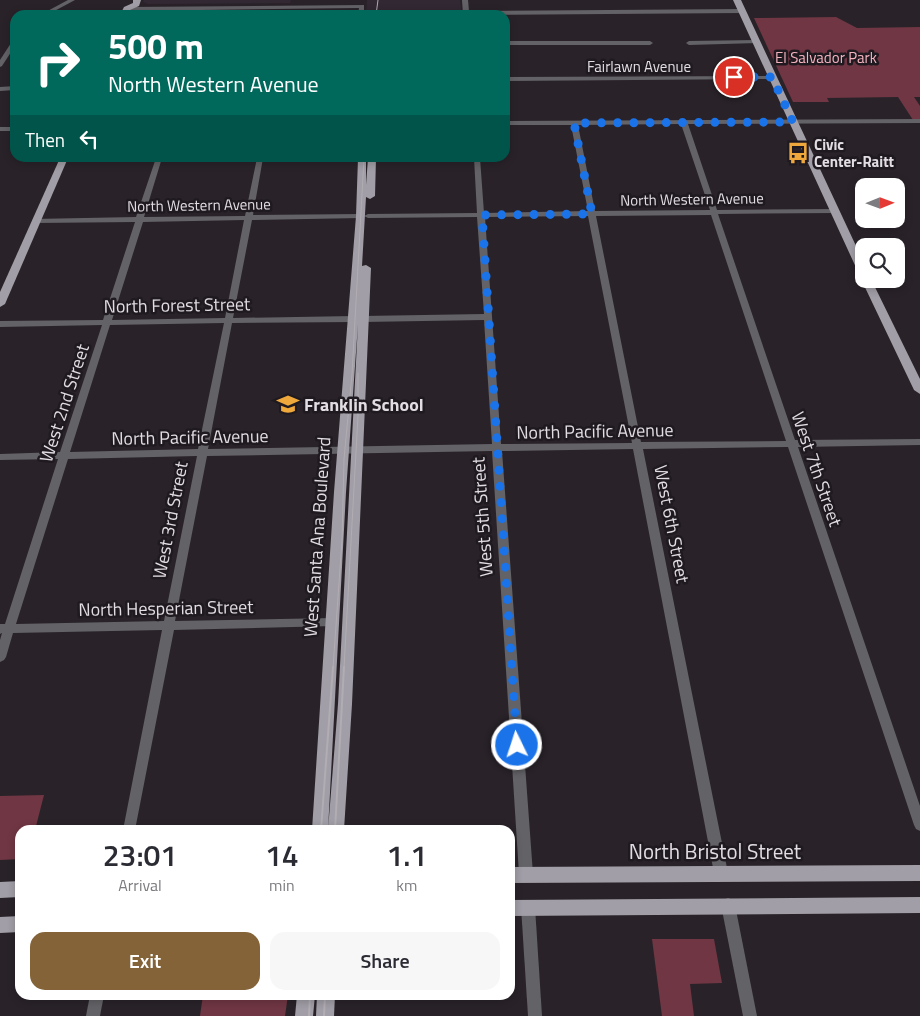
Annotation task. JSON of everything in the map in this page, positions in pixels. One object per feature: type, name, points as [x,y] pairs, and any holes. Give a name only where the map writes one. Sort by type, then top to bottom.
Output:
[{"type":"main road","points":[[128,10],[136,4],[137,0]]},
{"type":"main road","points":[[737,0],[855,254]]},
{"type":"main road","points":[[0,304],[62,162]]},
{"type":"main road","name":"West Santa Ana Boulevard","points":[[362,162],[365,216]]},
{"type":"main road","name":"West Santa Ana Boulevard","points":[[336,825],[345,704],[358,450],[359,319],[365,216],[372,162]]},
{"type":"main road","points":[[870,288],[920,390]]},
{"type":"main road","name":"West Santa Ana Boulevard","points":[[320,825],[344,450],[359,319]]},
{"type":"main road","name":"North Bristol Street","points":[[518,874],[920,873]]},
{"type":"main road","points":[[0,890],[15,889]]},
{"type":"main road","points":[[515,908],[728,905],[920,906]]},
{"type":"main road","points":[[0,925],[15,924]]},
{"type":"main road","points":[[304,1016],[306,1000]]},
{"type":"main road","points":[[325,1016],[326,1000]]},
{"type":"street","points":[[53,10],[72,0]]},
{"type":"street","points":[[158,10],[206,7],[362,6],[362,10]]},
{"type":"street","points":[[510,14],[742,11]]},
{"type":"street","points":[[510,43],[650,42]]},
{"type":"street","points":[[689,42],[756,42]]},
{"type":"street","points":[[0,65],[3,53]]},
{"type":"street","name":"Fairlawn Avenue","points":[[510,79],[772,77]]},
{"type":"street","points":[[510,123],[920,122]]},
{"type":"street","name":"West 6th Street","points":[[574,123],[721,873]]},
{"type":"street","name":"West 7th Street","points":[[684,123],[920,824]]},
{"type":"street","name":"West 2nd Street","points":[[0,657],[4,629],[64,456],[158,162]]},
{"type":"street","name":"West 3rd Street","points":[[131,825],[259,162]]},
{"type":"street","name":"West 5th Street","points":[[477,162],[497,449],[518,874]]},
{"type":"street","name":"North Western Avenue","points":[[36,221],[835,211]]},
{"type":"street","name":"North Forest Street","points":[[0,324],[488,317]]},
{"type":"street","name":"North Pacific Avenue","points":[[0,457],[920,442]]},
{"type":"street","name":"North Hesperian Street","points":[[4,629],[333,622]]},
{"type":"street","points":[[728,905],[750,1016]]},
{"type":"street","points":[[528,907],[535,1016]]},
{"type":"street","points":[[93,1016],[96,1000]]},
{"type":"shaded area","points":[[144,0],[291,0],[290,3],[148,4],[143,2]]},
{"type":"shaded area","points":[[367,0],[460,0],[461,10],[366,10]]},
{"type":"green space","name":"El Salvador Park","points":[[836,17],[857,28],[920,27],[920,97],[914,97],[920,106],[920,119],[913,120],[898,97],[827,98],[829,102],[793,102],[754,18]]},
{"type":"green space","points":[[44,795],[36,825],[15,825],[15,859],[0,860],[0,796]]},
{"type":"green space","points":[[652,939],[714,939],[722,983],[690,984],[694,1016],[662,1016]]},
{"type":"green space","points":[[202,1000],[287,1000],[285,1016],[200,1016]]},
{"type":"tram line","points":[[377,10],[378,0]]},
{"type":"tram line","points":[[333,668],[342,540],[344,459],[352,374],[364,162]]},
{"type":"tram line","points":[[344,668],[358,416],[358,373]]},
{"type":"tram line","points":[[321,825],[333,667]]},
{"type":"tram line","points":[[335,825],[344,667]]},
{"type":"tram line","points":[[309,1016],[310,1000]]},
{"type":"tram line","points":[[324,1016],[325,1000]]},
{"type":"place","name":"Civic Center-Raitt","points":[[798,153]]},
{"type":"place","name":"Franklin School","points":[[288,404]]},
{"type":"route","points":[[517,745],[482,215],[592,214],[574,123],[793,122],[772,77],[734,77]]}]
